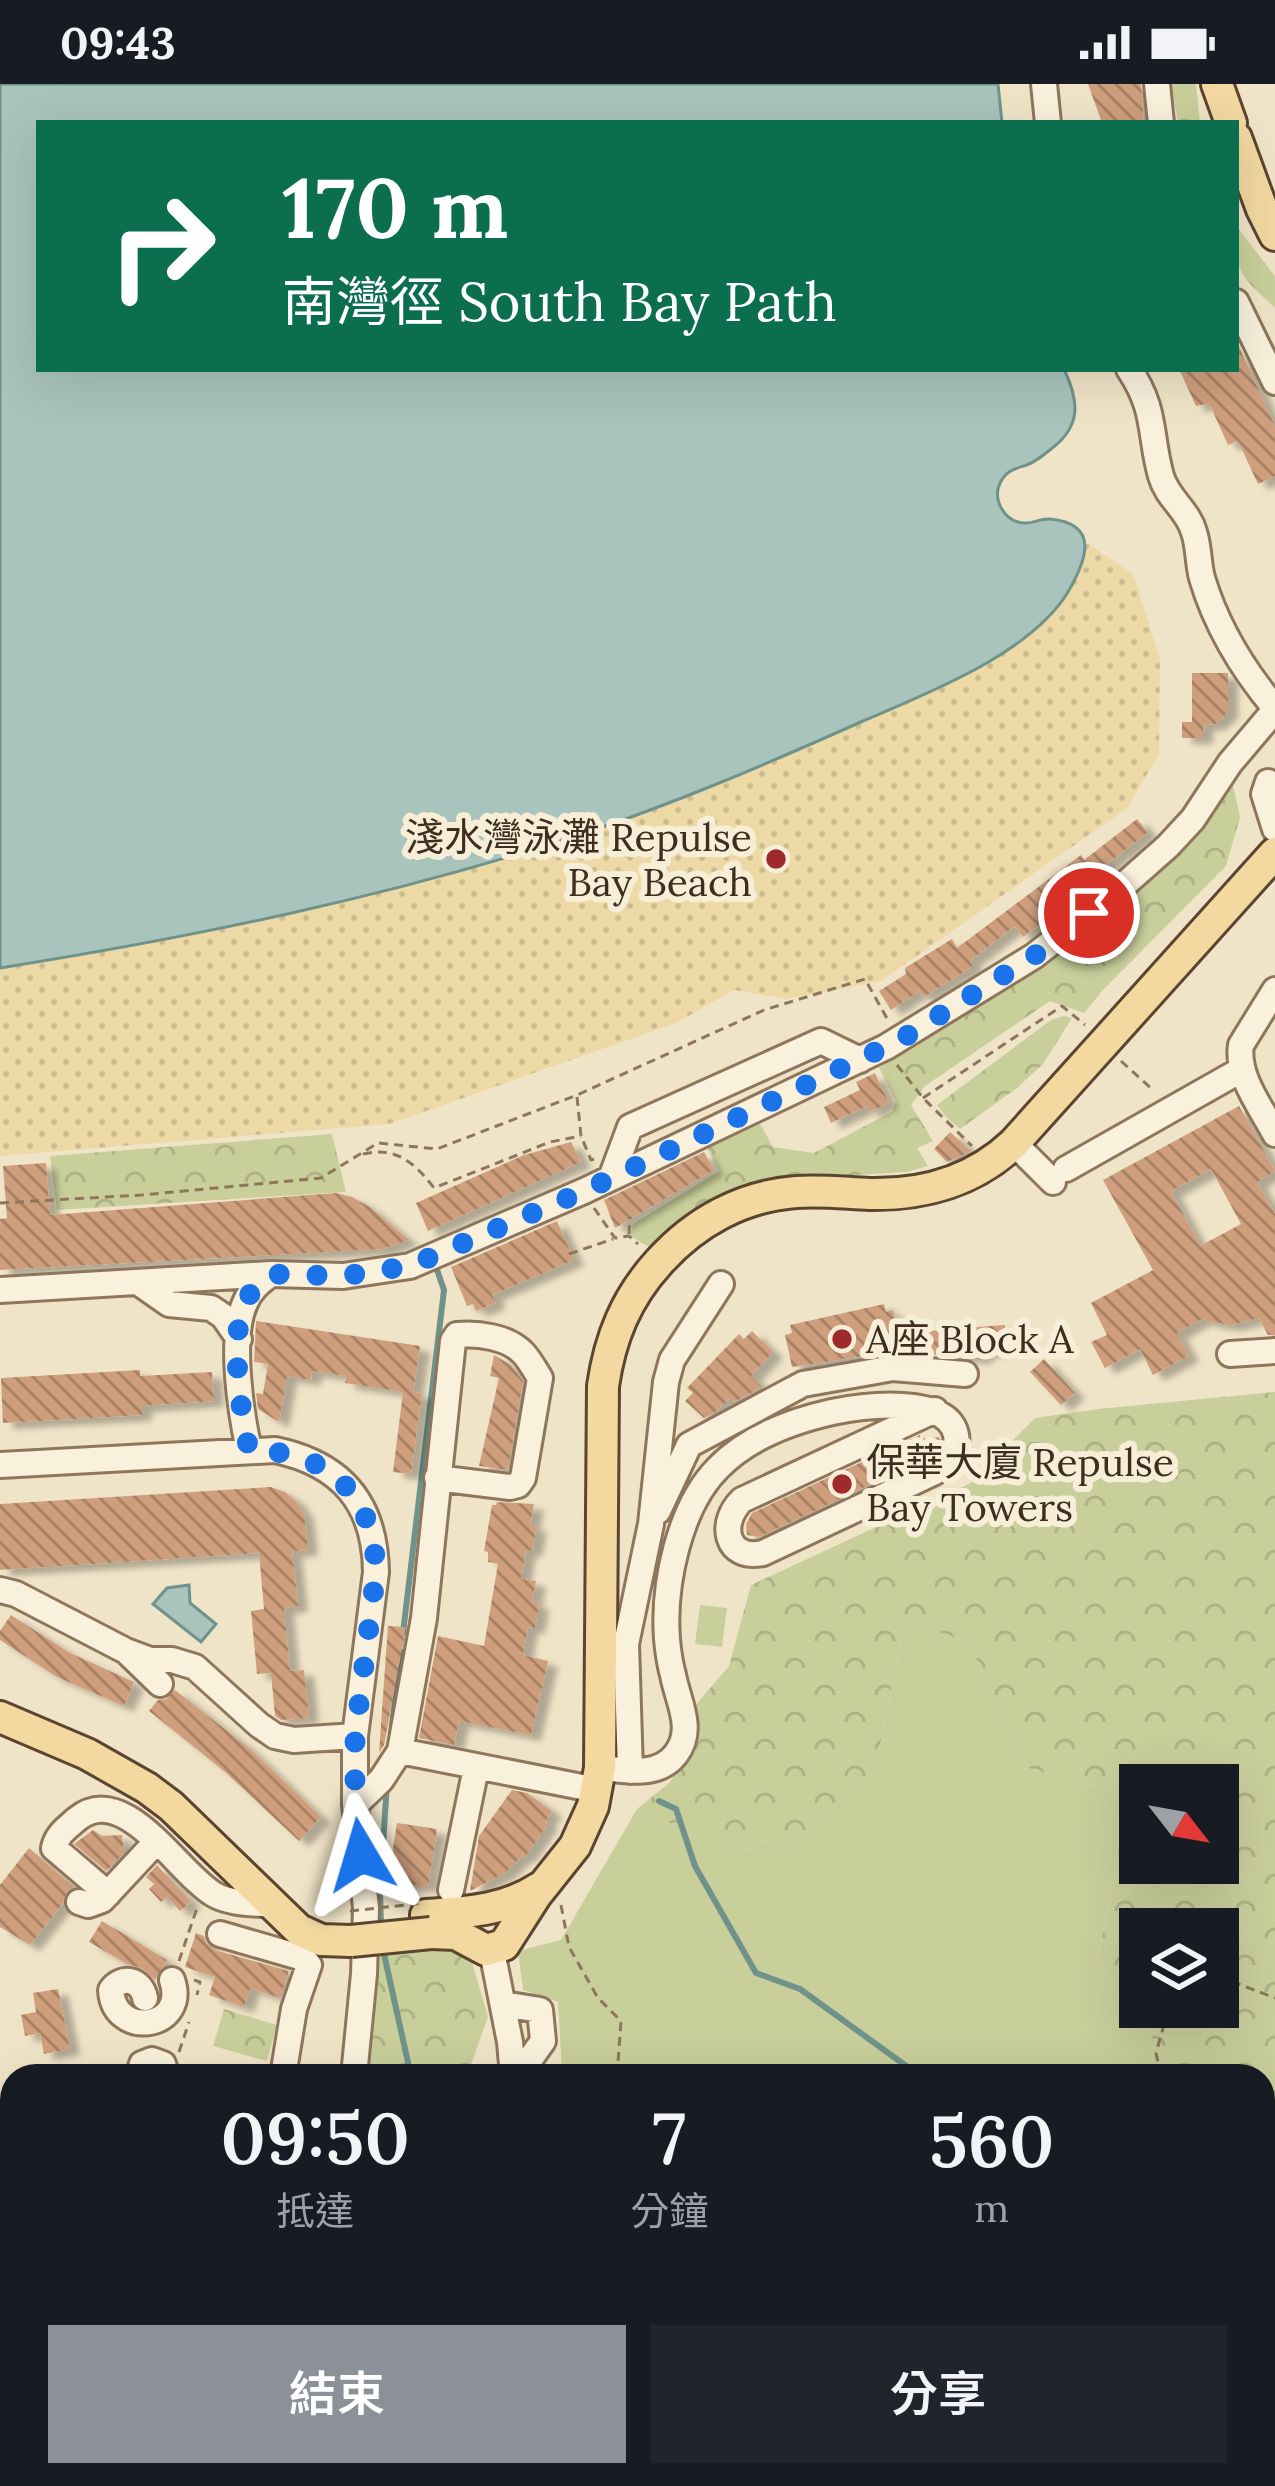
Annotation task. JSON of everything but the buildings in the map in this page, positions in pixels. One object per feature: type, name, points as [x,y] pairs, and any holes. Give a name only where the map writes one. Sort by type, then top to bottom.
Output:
[{"type":"main road","points":[[1217,84],[1230,120]]},
{"type":"main road","points":[[1239,146],[1275,235]]},
{"type":"main road","points":[[492,1945],[530,1903],[554,1886],[609,1776],[603,1386],[620,1318],[637,1289],[704,1222],[756,1199],[794,1192],[888,1194],[929,1189],[978,1172],[1014,1143],[1275,853]]},
{"type":"main road","points":[[0,1717],[87,1754],[147,1788],[307,1935],[329,1941],[350,1924],[487,1910],[554,1886]]},
{"type":"main road","points":[[487,1910],[469,1926],[469,1933],[492,1945]]},
{"type":"main road","points":[[427,1917],[456,1934],[492,1945]]},
{"type":"street","points":[[1043,84],[1048,120]]},
{"type":"street","points":[[1157,84],[1161,120]]},
{"type":"street","points":[[1239,308],[1275,382]]},
{"type":"street","points":[[0,1289],[271,1274],[343,1276],[410,1266],[611,1178],[918,1030],[1034,956],[1116,892],[1193,819],[1230,763],[1275,709],[1221,624],[1202,579],[1193,528],[1160,474],[1148,403],[1132,372]]},
{"type":"street","points":[[1268,782],[1264,794],[1275,829]]},
{"type":"street","points":[[1275,990],[1241,1045],[1241,1070],[1275,1134]]},
{"type":"street","points":[[611,1178],[630,1127],[821,1041],[860,1060]]},
{"type":"street","points":[[1014,1143],[1060,1175],[1241,1070]]},
{"type":"street","points":[[249,1450],[240,1403],[242,1309],[252,1289],[271,1274]]},
{"type":"street","points":[[139,1283],[169,1304],[212,1308],[239,1339]]},
{"type":"street","points":[[609,1776],[626,1644],[652,1524],[663,1401],[672,1360],[721,1284]]},
{"type":"street","points":[[361,1800],[396,1759],[424,1618],[437,1478],[453,1341],[457,1335],[485,1335],[521,1350],[540,1378],[523,1478],[510,1487],[437,1478]]},
{"type":"street","points":[[1230,1354],[1275,1351]]},
{"type":"street","points":[[652,1524],[689,1444],[803,1384],[893,1368],[964,1374]]},
{"type":"street","points":[[396,1759],[609,1776],[666,1764],[686,1733],[667,1637],[674,1558],[693,1502],[713,1472],[764,1436],[811,1417],[873,1407],[935,1411],[954,1429],[957,1440],[949,1460],[934,1472],[753,1556],[730,1540],[728,1522],[742,1500],[935,1411]]},
{"type":"street","points":[[0,1465],[249,1450],[294,1454],[331,1472],[371,1525],[376,1572],[355,1736],[366,1909],[355,2064]]},
{"type":"street","points":[[0,1590],[126,1651],[195,1667],[275,1736],[294,1740],[355,1736]]},
{"type":"street","points":[[126,1651],[160,1684]]},
{"type":"street","points":[[451,1890],[476,1768]]},
{"type":"street","points":[[108,1894],[55,1848],[56,1838],[98,1808],[124,1816],[214,1894],[272,1905]]},
{"type":"street","points":[[79,1902],[93,1905],[108,1894],[157,1841]]},
{"type":"street","points":[[220,1934],[303,1958],[309,1965],[294,2009],[285,2064]]},
{"type":"street","points":[[492,1945],[513,2064]]},
{"type":"street","points":[[149,2064],[142,2010],[163,2018],[170,2012],[176,1996],[172,1980]]},
{"type":"street","points":[[503,2004],[541,2010],[543,2041],[525,2064]]},
{"type":"path","points":[[0,1203],[321,1178],[378,1143],[437,1149],[577,1095],[764,1010],[865,979],[896,1032]]},
{"type":"path","points":[[923,1098],[1062,1006],[1086,1027]]},
{"type":"path","points":[[1114,1055],[1173,1109]]},
{"type":"path","points":[[895,1063],[957,1132]]},
{"type":"path","points":[[577,1095],[580,1136],[591,1160],[623,1147]]},
{"type":"path","points":[[356,1156],[379,1150],[394,1153],[408,1160],[434,1188],[550,1142],[580,1136]]},
{"type":"path","points":[[590,1202],[614,1238]]},
{"type":"path","points":[[629,1236],[630,1216]]},
{"type":"path","points":[[569,1254],[629,1236],[659,1262]]},
{"type":"path","points":[[554,1886],[569,1947],[598,1998],[621,2021],[618,2064]]},
{"type":"path","points":[[350,1924],[427,1917]]},
{"type":"path","points":[[1239,1984],[1275,1998]]},
{"type":"path","points":[[1158,2064],[1156,2053],[1163,2028]]},
{"type":"green space","points":[[1171,84],[1196,84],[1200,120],[1177,120]]},
{"type":"green space","points":[[1239,230],[1275,276],[1275,308],[1254,288],[1242,273]]},
{"type":"green space","points":[[1232,780],[1240,817],[1226,866],[1084,1013],[1050,1001],[925,1086],[911,1105],[933,1141],[917,1148],[928,1166],[907,1172],[803,1178],[715,1196],[666,1235],[656,1251],[630,1236],[633,1224],[719,1171],[707,1148],[758,1120],[773,1147],[814,1153],[893,1111],[896,1101],[879,1068],[1034,972],[1154,875]]},
{"type":"green space","points":[[1072,1018],[1043,1064],[1017,1088],[960,1129],[946,1117],[937,1105],[1051,1020]]},
{"type":"green space","points":[[332,1134],[346,1192],[57,1210],[50,1156]]},
{"type":"green space","points":[[1275,1392],[1275,2064],[1176,2064],[1145,2028],[1239,2028],[1239,1908],[1119,1908],[1119,1990],[1098,1959],[1119,1848],[1119,1884],[1239,1884],[1239,1764],[1119,1764],[1119,1792],[1028,1768],[968,1642],[905,1620],[875,1771],[791,1845],[732,1850],[637,1809],[669,1783],[690,1756],[694,1707],[729,1666],[751,1585],[971,1483],[1035,1418]]},
{"type":"green space","points":[[700,1605],[727,1608],[722,1647],[695,1644]]},
{"type":"green space","points":[[905,1620],[968,1642],[1028,1768],[1119,1792],[1119,1848],[1098,1959],[1119,1990],[1119,2028],[1145,2028],[1176,2064],[562,2064],[558,2002],[523,1990],[518,1951],[561,1940],[637,1809],[732,1850],[791,1845],[875,1771]]},
{"type":"green space","points":[[467,1946],[488,2017],[471,2064],[370,2064],[376,1955]]},
{"type":"green space","points":[[224,2009],[277,2025],[267,2061],[213,2046]]},
{"type":"sand","name":"淺水灣泳灘 Repulse Bay Beach","points":[[1087,543],[1133,574],[1160,659],[1159,754],[1127,808],[881,981],[786,999],[734,990],[676,1023],[389,1124],[0,1156],[0,968],[223,929],[419,883],[577,836],[732,779],[894,708],[1046,621],[1067,593]]},
{"type":"water","points":[[0,84],[998,84],[1002,120],[36,120],[36,372],[1065,372],[1075,402],[1073,422],[1061,440],[1040,457],[1006,475],[998,496],[1006,514],[1017,522],[1066,522],[1077,528],[1085,546],[1068,592],[1051,614],[1004,653],[917,698],[721,782],[576,836],[363,896],[218,929],[0,968]]},
{"type":"water","points":[[189,1585],[190,1603],[216,1624],[201,1642],[153,1604],[167,1588]]},
{"type":"waterway","points":[[403,1633],[444,1290],[435,1264]]},
{"type":"waterway","points":[[391,1734],[401,1652]]},
{"type":"waterway","points":[[381,1926],[387,1783]]},
{"type":"waterway","points":[[659,1801],[676,1809],[695,1866],[756,1973],[800,1989],[903,2064]]},
{"type":"waterway","points":[[382,1945],[408,2064]]},
{"type":"place","name":"淺水灣泳灘 Repulse Bay Beach","points":[[776,859]]},
{"type":"place","name":"A座 Block A","points":[[842,1339]]},
{"type":"place","name":"保華大廈 Repulse Bay Towers","points":[[842,1484]]},
{"type":"route","points":[[361,1855],[355,1736],[376,1548],[359,1503],[331,1472],[294,1454],[249,1450],[240,1403],[239,1339],[242,1309],[252,1289],[271,1274],[343,1276],[410,1266],[584,1191],[900,1040],[1034,956],[1089,913]]}]
